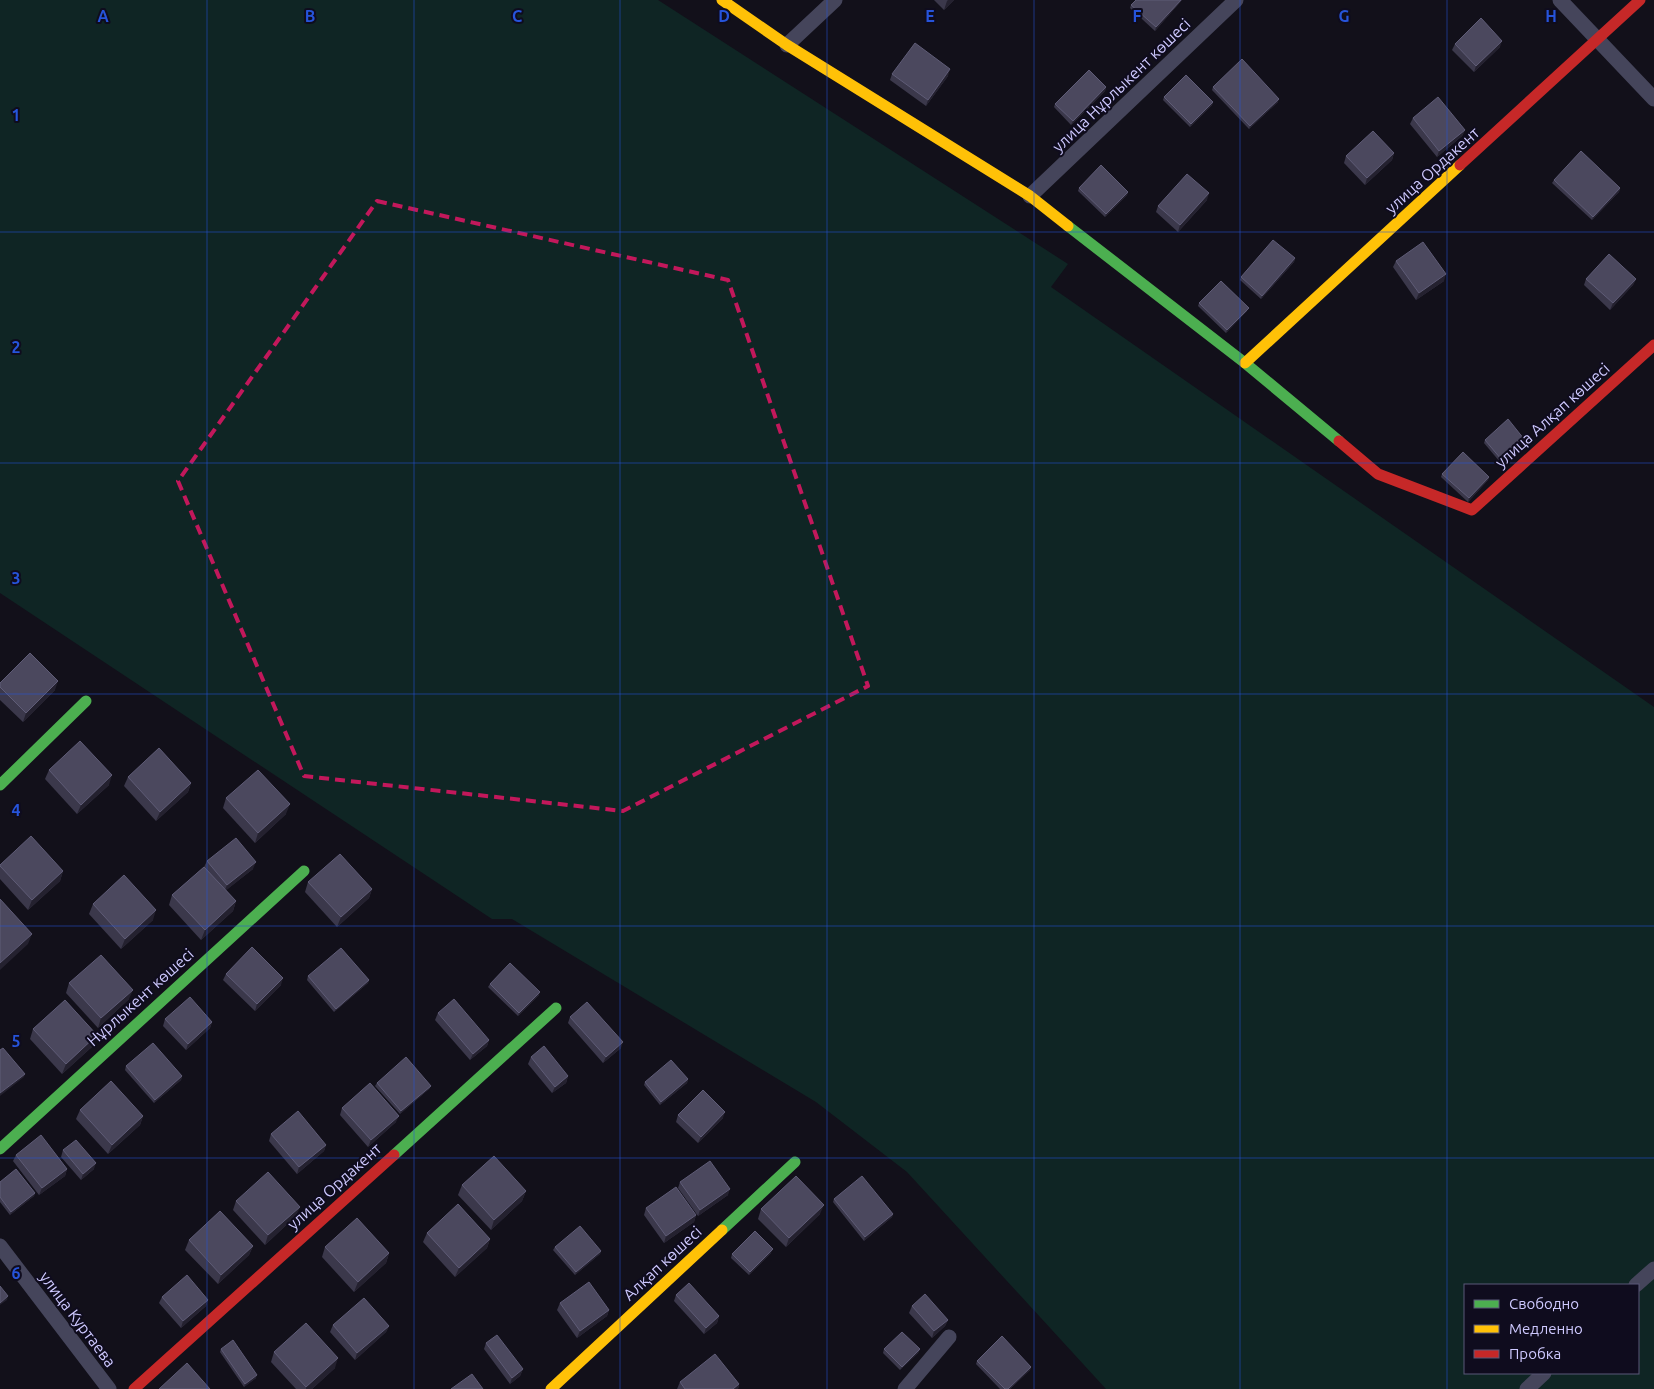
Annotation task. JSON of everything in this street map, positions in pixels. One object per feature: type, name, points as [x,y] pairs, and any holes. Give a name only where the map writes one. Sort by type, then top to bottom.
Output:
[{"type":"street","points":[[722,0],[787,45],[1030,196],[1245,363]]},
{"type":"street","points":[[787,45],[835,0]]},
{"type":"street","name":"улица Нұрлыкент көшесі","points":[[1030,196],[1236,0]]},
{"type":"street","points":[[1560,0],[1654,99]]},
{"type":"street","name":"улица Ордакент","points":[[1245,363],[1640,0]]},
{"type":"street","name":"улица Алқап көшесі","points":[[1245,363],[1378,474],[1472,510],[1654,345]]},
{"type":"street","points":[[0,785],[86,701]]},
{"type":"street","name":"Нұрлыкент көшесі","points":[[0,1149],[304,871]]},
{"type":"street","name":"улица Ордакент","points":[[134,1389],[556,1008]]},
{"type":"street","name":"Алқап көшесі","points":[[551,1389],[795,1162]]},
{"type":"street","name":"улица Куртаева","points":[[1,1249],[110,1389]]},
{"type":"street","points":[[1637,1284],[1654,1269]]},
{"type":"street","points":[[905,1389],[949,1337]]},
{"type":"street","points":[[1527,1389],[1543,1374]]},
{"type":"highlighted area","points":[[377,201],[728,280],[868,686],[623,811],[304,776],[178,481]]},
{"type":"green space","points":[[0,0],[658,0],[1068,264],[1051,287],[1654,707],[1654,1389],[1106,1389],[907,1172],[816,1102],[512,919],[492,919],[0,593]]},
{"type":"building","points":[[1136,0],[1181,0],[1156,27],[1131,5]]},
{"type":"building","points":[[1481,18],[1502,41],[1476,66],[1455,44]]},
{"type":"building","points":[[915,43],[950,69],[928,100],[892,74]]},
{"type":"building","points":[[1242,59],[1279,99],[1250,126],[1213,87]]},
{"type":"building","points":[[1089,70],[1106,87],[1073,121],[1055,104]]},
{"type":"building","points":[[1186,75],[1213,102],[1191,124],[1164,97]]},
{"type":"building","points":[[1438,97],[1465,130],[1439,151],[1413,118]]},
{"type":"building","points":[[1373,131],[1394,153],[1367,178],[1346,156]]},
{"type":"building","points":[[1581,151],[1620,188],[1593,217],[1554,180]]},
{"type":"building","points":[[1101,165],[1128,192],[1106,214],[1079,188]]},
{"type":"building","points":[[1187,174],[1209,193],[1180,225],[1158,206]]},
{"type":"building","points":[[1273,240],[1295,258],[1262,296],[1241,277]]},
{"type":"building","points":[[1423,242],[1446,274],[1419,293],[1396,261]]},
{"type":"building","points":[[1609,254],[1636,279],[1613,303],[1586,279]]},
{"type":"building","points":[[1221,281],[1249,308],[1227,330],[1199,303]]},
{"type":"building","points":[[1508,419],[1524,439],[1501,459],[1485,440]]},
{"type":"building","points":[[1463,452],[1489,477],[1469,498],[1442,474]]},
{"type":"building","points":[[30,653],[58,681],[26,713],[0,687],[0,683]]},
{"type":"building","points":[[80,741],[112,775],[81,805],[49,770]]},
{"type":"building","points":[[159,748],[191,783],[160,812],[128,777]]},
{"type":"building","points":[[258,770],[290,804],[258,833],[226,798]]},
{"type":"building","points":[[31,836],[63,871],[32,900],[0,866]]},
{"type":"building","points":[[236,838],[256,862],[227,885],[207,861]]},
{"type":"building","points":[[340,854],[372,889],[341,917],[308,882]]},
{"type":"building","points":[[204,867],[236,901],[205,930],[172,895]]},
{"type":"building","points":[[124,875],[156,910],[125,939],[93,904]]},
{"type":"building","points":[[0,899],[32,934],[0,963]]},
{"type":"building","points":[[252,947],[283,978],[257,1004],[226,974]]},
{"type":"building","points":[[341,948],[369,980],[336,1009],[308,976]]},
{"type":"building","points":[[101,955],[133,990],[101,1018],[69,983]]},
{"type":"building","points":[[510,963],[540,992],[519,1013],[490,984]]},
{"type":"building","points":[[190,997],[212,1022],[188,1044],[165,1019]]},
{"type":"building","points":[[454,999],[489,1040],[473,1054],[438,1013]]},
{"type":"building","points":[[65,1000],[97,1035],[66,1064],[33,1029]]},
{"type":"building","points":[[587,1002],[623,1042],[606,1057],[570,1017]]},
{"type":"building","points":[[153,1043],[182,1076],[155,1100],[126,1066]]},
{"type":"building","points":[[544,1046],[568,1076],[555,1087],[531,1057]]},
{"type":"building","points":[[3,1048],[25,1074],[0,1093],[0,1050]]},
{"type":"building","points":[[406,1057],[431,1086],[401,1111],[377,1083]]},
{"type":"building","points":[[671,1060],[688,1079],[661,1102],[645,1082]]},
{"type":"building","points":[[111,1081],[143,1116],[112,1145],[80,1110]]},
{"type":"building","points":[[370,1083],[399,1116],[371,1140],[342,1108]]},
{"type":"building","points":[[703,1090],[725,1112],[701,1137],[678,1115]]},
{"type":"building","points":[[298,1111],[326,1145],[299,1167],[271,1134]]},
{"type":"building","points":[[41,1135],[67,1169],[42,1188],[16,1155]]},
{"type":"building","points":[[76,1140],[96,1163],[83,1174],[63,1150]]},
{"type":"building","points":[[494,1156],[526,1191],[494,1220],[462,1185]]},
{"type":"building","points":[[710,1161],[730,1189],[700,1210],[680,1182]]},
{"type":"building","points":[[16,1169],[35,1193],[11,1212],[0,1197],[0,1182]]},
{"type":"building","points":[[268,1172],[300,1207],[268,1235],[236,1201]]},
{"type":"building","points":[[796,1176],[824,1205],[789,1238],[761,1209]]},
{"type":"building","points":[[862,1176],[893,1214],[865,1237],[834,1199]]},
{"type":"building","points":[[676,1187],[696,1215],[666,1236],[646,1208]]},
{"type":"building","points":[[458,1204],[490,1239],[459,1268],[427,1233]]},
{"type":"building","points":[[220,1211],[253,1246],[221,1275],[189,1240]]},
{"type":"building","points":[[357,1218],[389,1253],[358,1282],[325,1247]]},
{"type":"building","points":[[580,1226],[601,1251],[576,1272],[555,1247]]},
{"type":"building","points":[[755,1231],[773,1249],[750,1272],[732,1254]]},
{"type":"building","points":[[187,1275],[208,1300],[183,1321],[162,1297]]},
{"type":"building","points":[[589,1282],[609,1310],[580,1331],[560,1303]]},
{"type":"building","points":[[689,1283],[719,1316],[706,1328],[676,1295]]},
{"type":"building","points":[[0,1286],[8,1296],[0,1303]]},
{"type":"building","points":[[925,1294],[948,1320],[934,1331],[912,1306]]},
{"type":"building","points":[[364,1298],[389,1326],[357,1353],[333,1325]]},
{"type":"building","points":[[306,1323],[338,1358],[306,1387],[274,1352]]},
{"type":"building","points":[[902,1332],[920,1349],[902,1367],[884,1349]]},
{"type":"building","points":[[497,1335],[523,1369],[512,1378],[486,1343]]},
{"type":"building","points":[[1002,1336],[1031,1367],[1008,1389],[1005,1389],[977,1361]]},
{"type":"building","points":[[233,1340],[257,1375],[245,1384],[221,1349]]},
{"type":"building","points":[[715,1354],[739,1384],[733,1389],[685,1389],[680,1382]]},
{"type":"building","points":[[187,1363],[210,1389],[159,1389]]},
{"type":"building","points":[[472,1374],[483,1389],[451,1389]]},
{"type":"traffic: fast","points":[[1068,226],[1245,363],[1339,441]]},
{"type":"traffic: fast","points":[[0,785],[86,701]]},
{"type":"traffic: fast","points":[[0,1149],[304,871]]},
{"type":"traffic: fast","points":[[394,1155],[556,1008]]},
{"type":"traffic: fast","points":[[722,1230],[795,1162]]},
{"type":"traffic: slow","points":[[722,0],[787,45],[1030,196],[1068,226]]},
{"type":"traffic: slow","points":[[1245,363],[1460,165]]},
{"type":"traffic: slow","points":[[551,1389],[722,1230]]},
{"type":"traffic: jam","points":[[1460,165],[1640,0]]},
{"type":"traffic: jam","points":[[1339,441],[1378,474],[1472,510],[1654,345]]},
{"type":"traffic: jam","points":[[134,1389],[394,1155]]}]
